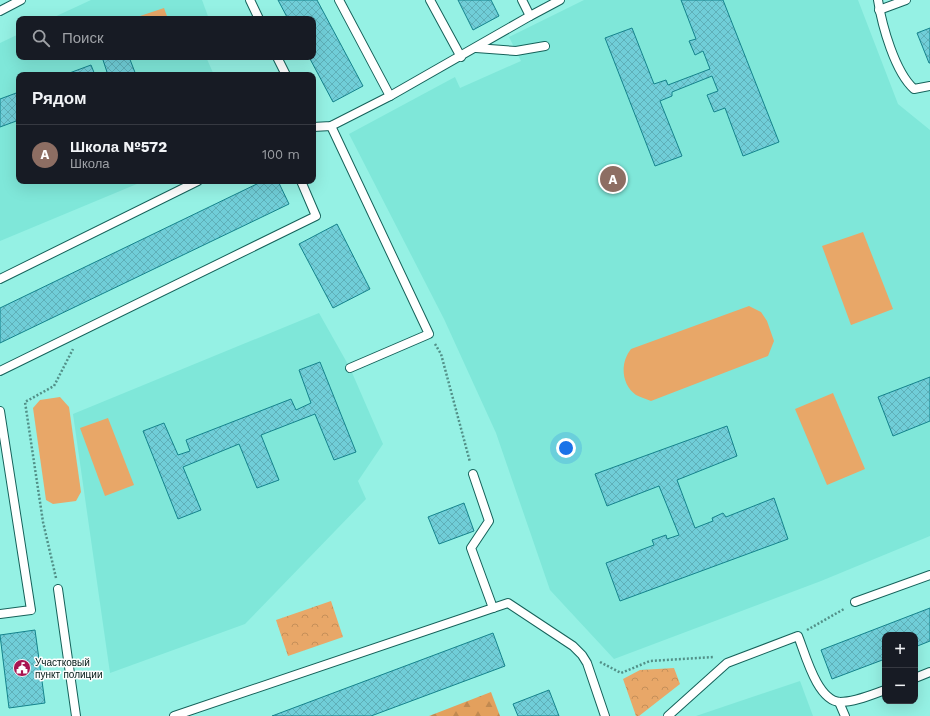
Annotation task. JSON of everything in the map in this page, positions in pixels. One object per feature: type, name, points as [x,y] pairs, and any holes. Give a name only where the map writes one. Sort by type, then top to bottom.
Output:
[{"type":"lane","points":[[0,11],[21,0]]},
{"type":"lane","points":[[250,0],[258,16]]},
{"type":"lane","points":[[339,0],[390,96]]},
{"type":"lane","points":[[430,0],[461,57]]},
{"type":"lane","points":[[522,0],[530,16]]},
{"type":"lane","points":[[316,127],[331,126],[390,96],[560,0]]},
{"type":"lane","points":[[878,0],[879,10],[887,38],[907,83],[914,89],[930,86]]},
{"type":"lane","points":[[879,10],[906,0]]},
{"type":"lane","points":[[476,48],[516,51],[545,46]]},
{"type":"lane","points":[[278,60],[284,72]]},
{"type":"lane","points":[[331,126],[429,334],[350,368]]},
{"type":"lane","points":[[0,279],[192,184]]},
{"type":"lane","points":[[0,371],[316,216],[302,184]]},
{"type":"lane","points":[[0,411],[31,610],[0,614]]},
{"type":"lane","points":[[473,474],[489,521],[470,548],[494,608]]},
{"type":"lane","points":[[855,602],[930,575]]},
{"type":"lane","points":[[58,589],[76,716]]},
{"type":"lane","points":[[174,716],[508,603],[574,646],[587,663],[605,716]]},
{"type":"lane","points":[[668,716],[727,663],[798,636],[818,686],[822,692],[839,702],[845,716]]},
{"type":"lane","points":[[918,677],[930,672]]},
{"type":"lane","points":[[839,702],[882,691]]},
{"type":"path","points":[[58,589],[43,522],[25,402],[54,386],[82,331]]},
{"type":"path","points":[[429,334],[441,354],[473,474]]},
{"type":"path","points":[[798,636],[855,602]]},
{"type":"path","points":[[587,663],[596,660],[621,673],[650,661],[722,656],[727,663]]},
{"type":"shaded area","points":[[91,0],[202,0],[208,16],[56,16]]},
{"type":"shaded area","points":[[584,0],[858,0],[898,104],[930,130],[930,536],[821,581],[614,659],[550,590],[496,433],[444,319],[349,134],[455,77],[460,88],[521,61],[509,37]]},
{"type":"shaded area","points":[[16,35],[16,60],[207,60],[213,72],[16,72],[16,184],[137,184],[0,241],[0,43]]},
{"type":"shaded area","points":[[319,313],[350,368],[383,444],[358,481],[366,499],[245,624],[110,673],[73,414]]},
{"type":"shaded area","points":[[800,681],[813,716],[696,716]]},
{"type":"green space","points":[[164,8],[167,16],[140,16]]},
{"type":"green space","points":[[863,232],[893,309],[851,325],[822,246]]},
{"type":"green space","points":[[749,306],[761,312],[767,321],[774,341],[768,356],[651,401],[636,395],[627,385],[624,367],[627,355],[631,349]]},
{"type":"green space","points":[[833,393],[865,469],[827,485],[795,409]]},
{"type":"green space","points":[[60,397],[69,407],[81,492],[76,501],[53,504],[46,500],[33,408],[40,400]]},
{"type":"green space","points":[[108,418],[134,485],[105,496],[80,428]]},
{"type":"green space","points":[[331,601],[343,637],[288,656],[276,620]]},
{"type":"green space","points":[[674,668],[680,684],[639,716],[636,716],[623,679],[640,670]]},
{"type":"green space","points":[[491,692],[500,716],[429,716]]},
{"type":"building","points":[[278,0],[317,0],[363,86],[333,102],[311,60],[316,60],[316,16],[286,16]]},
{"type":"building","points":[[458,0],[491,0],[499,16],[473,30]]},
{"type":"building","points":[[681,0],[723,0],[779,142],[743,156],[725,108],[714,112],[707,95],[718,91],[712,76],[672,92],[672,96],[660,101],[682,156],[655,166],[605,38],[632,28],[654,84],[666,80],[668,85],[710,69],[703,51],[695,55],[689,41],[696,39]]},
{"type":"building","points":[[930,28],[930,63],[929,63],[917,33]]},
{"type":"building","points":[[103,60],[130,60],[135,72],[107,72]]},
{"type":"building","points":[[91,65],[94,72],[72,72]]},
{"type":"building","points":[[16,93],[16,121],[0,127],[0,99]]},
{"type":"building","points":[[257,184],[279,184],[289,204],[0,343],[0,308]]},
{"type":"building","points":[[337,224],[370,289],[333,308],[299,244]]},
{"type":"building","points":[[320,362],[356,452],[334,460],[315,414],[261,435],[279,480],[257,488],[239,444],[183,467],[201,510],[178,519],[143,431],[164,423],[178,455],[190,451],[186,440],[291,399],[296,410],[311,403],[299,370]]},
{"type":"building","points":[[930,377],[930,421],[893,436],[878,397]]},
{"type":"building","points":[[727,426],[737,456],[677,480],[695,528],[713,521],[712,518],[723,513],[726,517],[774,498],[788,539],[620,601],[606,563],[654,545],[652,540],[666,535],[667,539],[679,535],[659,486],[607,506],[595,474]]},
{"type":"building","points":[[464,503],[474,531],[439,544],[428,517]]},
{"type":"building","points":[[930,608],[930,641],[918,646],[918,632],[882,632],[882,660],[832,679],[821,650]]},
{"type":"building","points":[[35,630],[45,703],[9,708],[0,635]]},
{"type":"building","points":[[493,633],[505,666],[371,716],[272,716]]},
{"type":"building","points":[[549,690],[559,716],[518,716],[513,704]]},
{"type":"place","name":"Школа №572","points":[[613,179]]},
{"type":"place","name":"Участковый пункт полиции","points":[[22,668]]}]
